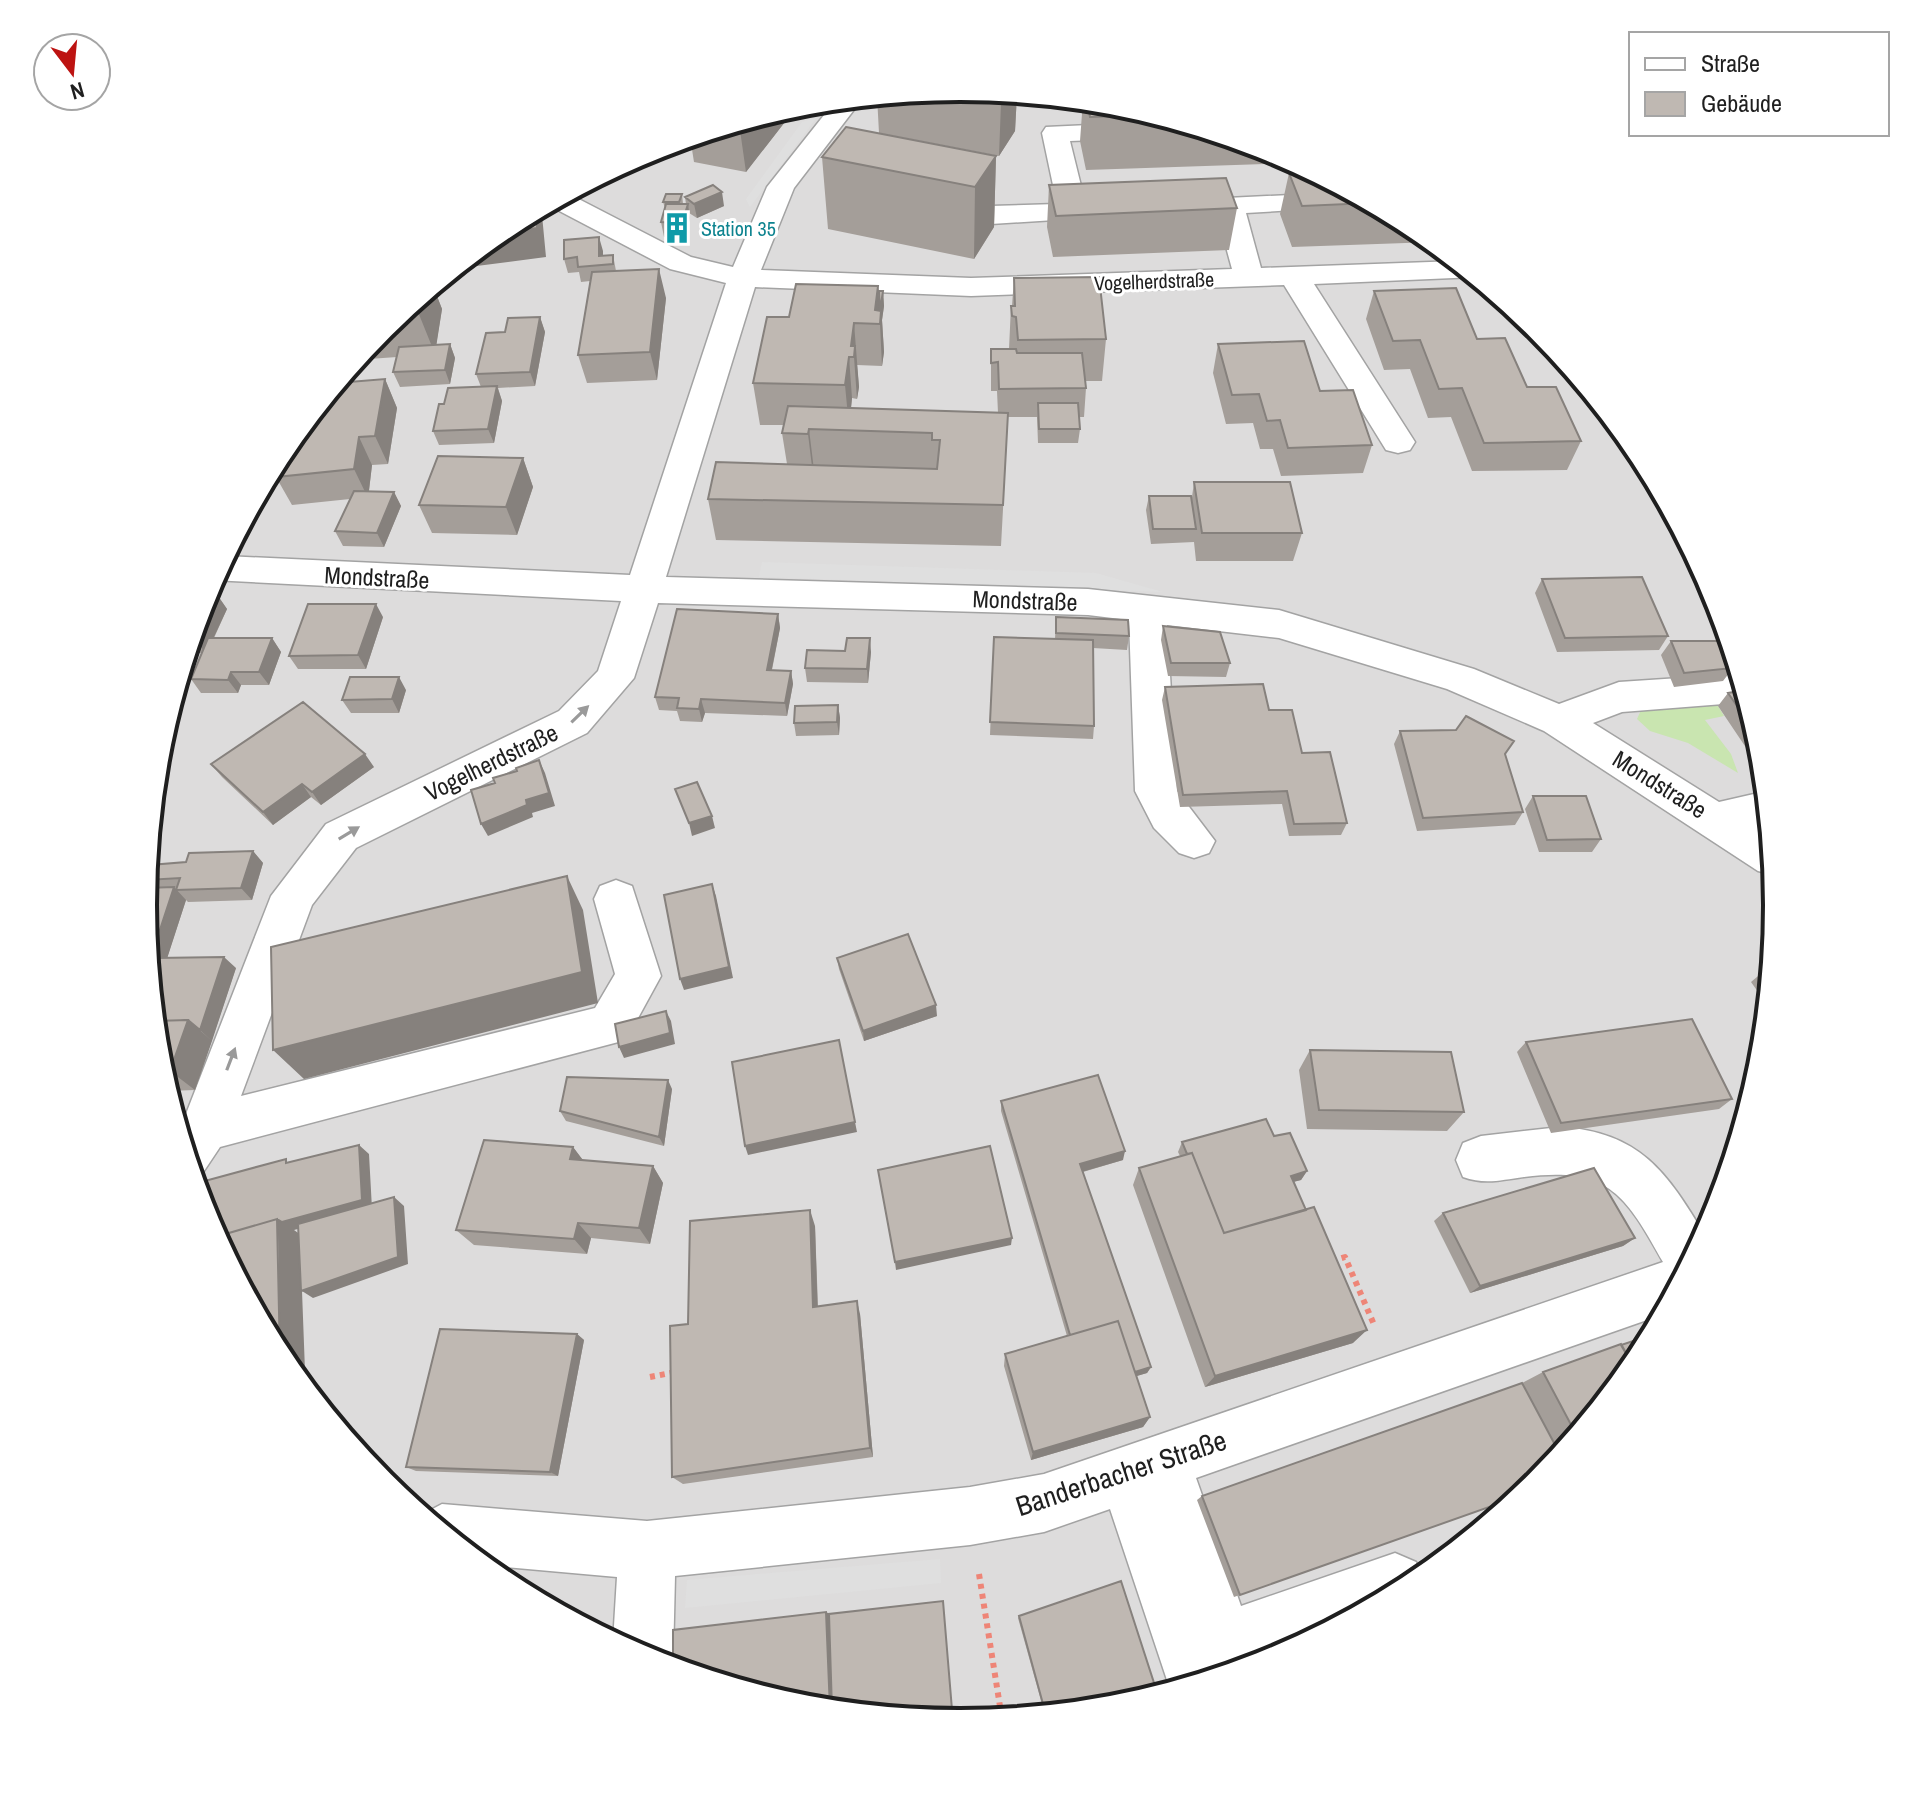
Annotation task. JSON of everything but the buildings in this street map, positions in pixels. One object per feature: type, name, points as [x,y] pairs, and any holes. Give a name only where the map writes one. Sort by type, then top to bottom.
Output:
[{"type":"street","name":"Vogelherdstraße","points":[[195,1141],[293,896],[341,836],[573,722],[615,678],[743,278],[781,187],[841,111]]},
{"type":"street","points":[[1073,212],[1055,133],[1168,129]]},
{"type":"street","points":[[915,196],[991,215],[1345,201]]},
{"type":"street","points":[[568,205],[681,263],[743,278]]},
{"type":"street","points":[[1229,205],[1249,277]]},
{"type":"street","name":"Vogelherdstraße","points":[[743,278],[971,287],[1453,271]]},
{"type":"street","points":[[1296,276],[1301,291],[1398,442]]},
{"type":"street","name":"Mondstraße","points":[[231,570],[641,589],[1147,606],[1279,624],[1460,679],[1558,720],[1762,850]]},
{"type":"street","points":[[1147,606],[1156,791],[1169,816],[1194,841]]},
{"type":"street","points":[[1558,720],[1619,697],[1734,689]]},
{"type":"street","points":[[1717,819],[1758,810]]},
{"type":"street","points":[[195,1141],[610,1025],[638,976],[616,899]]},
{"type":"street","points":[[1481,1160],[1547,1148],[1590,1152],[1613,1160],[1634,1174],[1649,1192],[1685,1251]]},
{"type":"street","name":"Banderbacher Straße","points":[[461,1535],[647,1550],[970,1516],[1044,1503],[1667,1287]]},
{"type":"street","points":[[1144,1468],[1223,1642],[1388,1585]]},
{"type":"street","points":[[1144,1468],[1195,1673]]},
{"type":"street","points":[[644,1644],[647,1550]]},
{"type":"path","points":[[1319,1264],[1345,1257],[1380,1337]]},
{"type":"path","points":[[1351,1305],[1364,1301]]},
{"type":"path","points":[[650,1377],[681,1371]]},
{"type":"path","points":[[970,1516],[1000,1707]]},
{"type":"shaded area","points":[[960,102],[1013,104],[1117,117],[1168,129],[1268,163],[1316,185],[1407,237],[1450,268],[1529,337],[1565,376],[1629,459],[1656,504],[1703,598],[1721,647],[1749,749],[1757,801],[1764,906],[1762,958],[1749,1062],[1737,1113],[1703,1213],[1681,1261],[1629,1352],[1598,1395],[1529,1474],[1490,1510],[1407,1574],[1362,1601],[1268,1648],[1219,1666],[1117,1694],[1065,1702],[960,1709],[908,1707],[804,1694],[753,1682],[653,1648],[605,1626],[514,1574],[471,1543],[392,1474],[356,1435],[292,1352],[265,1307],[218,1213],[200,1164],[172,1062],[164,1010],[157,906],[159,853],[172,749],[184,698],[218,598],[240,550],[292,459],[323,416],[392,337],[431,301],[514,237],[559,210],[653,163],[702,145],[804,117],[856,109]]},
{"type":"shaded area","points":[[817,117],[750,207],[746,199],[802,122]]},
{"type":"shaded area","points":[[762,562],[1096,573],[1163,592],[759,577]]},
{"type":"shaded area","points":[[940,1559],[941,1583],[685,1608],[687,1580]]},
{"type":"green space","points":[[1656,703],[1718,706],[1724,716],[1705,720],[1731,754],[1738,773],[1688,743],[1650,731],[1637,719],[1642,708]]},
{"type":"place","name":"Station 35","points":[[677,228]]}]
